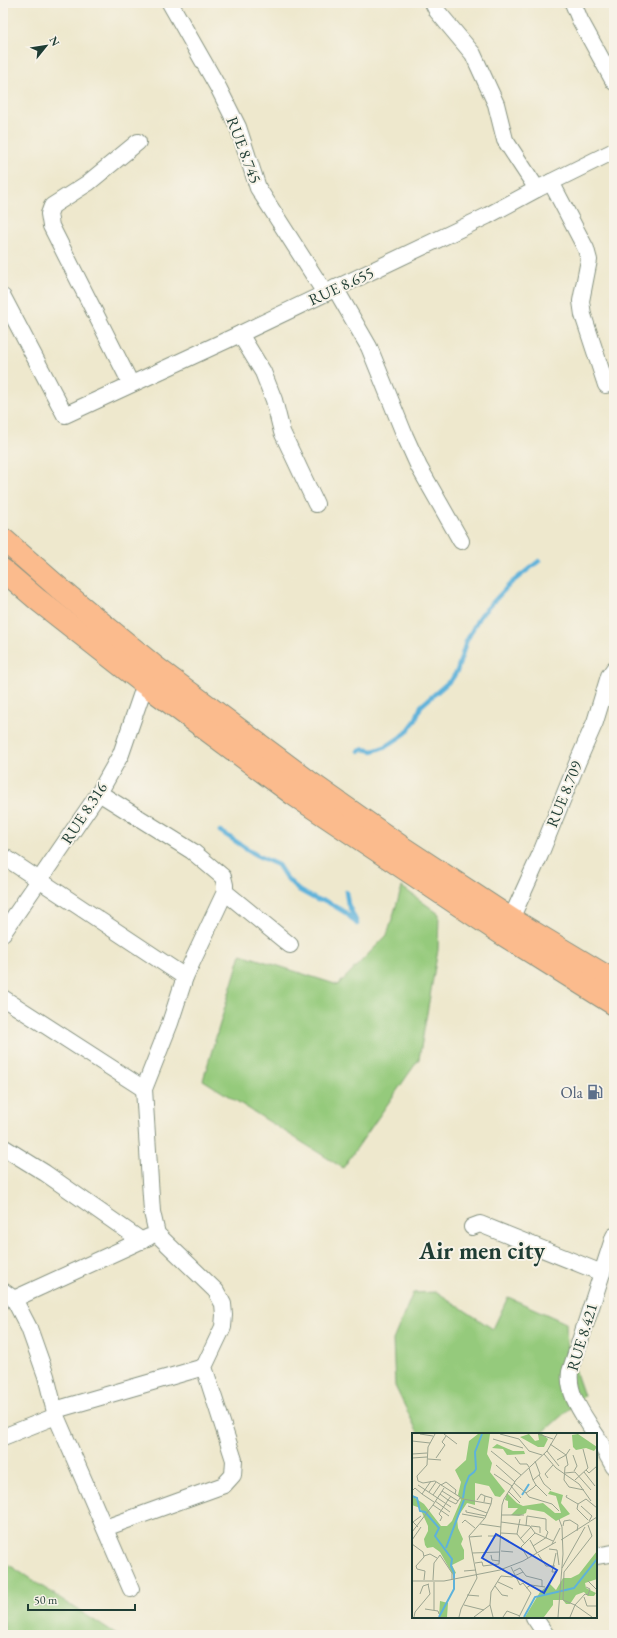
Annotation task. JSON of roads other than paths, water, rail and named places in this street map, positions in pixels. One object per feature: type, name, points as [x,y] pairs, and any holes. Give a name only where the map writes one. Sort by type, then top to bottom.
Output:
[{"type":"highway","points":[[3,539],[60,589],[154,666],[319,789],[403,848],[511,919],[614,981]]},
{"type":"highway","points":[[3,570],[38,600],[145,684],[293,794],[504,934],[614,1004]]},
{"type":"street","name":"RUE 8.745","points":[[170,3],[219,89],[238,127],[258,188],[369,347],[420,467],[461,541]]},
{"type":"street","points":[[433,3],[473,54],[496,104],[506,140],[544,186],[586,249],[589,260],[581,301],[583,315],[606,386]]},
{"type":"street","points":[[574,3],[580,20],[614,82]]},
{"type":"street","points":[[131,384],[55,233],[49,214],[52,206],[88,183],[138,142]]},
{"type":"street","name":"RUE 8.655","points":[[3,297],[64,415],[240,334],[487,216],[614,151]]},
{"type":"street","points":[[240,334],[264,372],[274,400],[282,432],[316,504]]},
{"type":"street","name":"RUE 8.709","points":[[511,919],[540,855],[595,722],[609,676],[614,669]]},
{"type":"street","name":"RUE 8.316","points":[[3,932],[99,793],[121,754],[145,684]]},
{"type":"street","points":[[99,793],[192,851],[223,877],[225,885],[224,892],[186,977],[144,1089],[152,1212],[157,1234],[216,1291],[223,1304],[223,1327],[204,1367],[234,1460],[233,1475],[224,1485],[105,1528]]},
{"type":"street","points":[[3,856],[186,977]]},
{"type":"street","points":[[224,892],[290,944]]},
{"type":"street","points":[[3,998],[144,1089]]},
{"type":"street","points":[[3,1147],[45,1173],[142,1241]]},
{"type":"street","points":[[472,1227],[480,1224],[602,1273]]},
{"type":"street","points":[[132,1589],[55,1413],[46,1376],[29,1328],[9,1295],[157,1234]]},
{"type":"street","name":"RUE 8.421","points":[[595,1433],[571,1392],[569,1382],[570,1372],[614,1236]]},
{"type":"street","points":[[3,1437],[55,1413],[204,1367]]},
{"type":"street","name":"RUE 8.421","points":[[597,1437],[614,1467]]},
{"type":"street","points":[[597,1556],[614,1553]]},
{"type":"street","points":[[535,1618],[546,1635]]},
{"type":"waterway","points":[[359,751],[364,749],[373,751],[387,746],[406,733],[415,721],[421,706],[452,679],[457,671],[466,642],[479,617],[511,583],[539,561]]},
{"type":"waterway","points":[[220,831],[258,856],[278,865],[285,876],[297,889],[317,900],[326,901],[346,913],[357,924]]},
{"type":"waterway","points":[[346,892],[348,904],[356,921]]},
{"type":"place","name":"Ola","points":[[595,1092]]},
{"type":"district","name":"Air men city","points":[[482,1250]]}]
